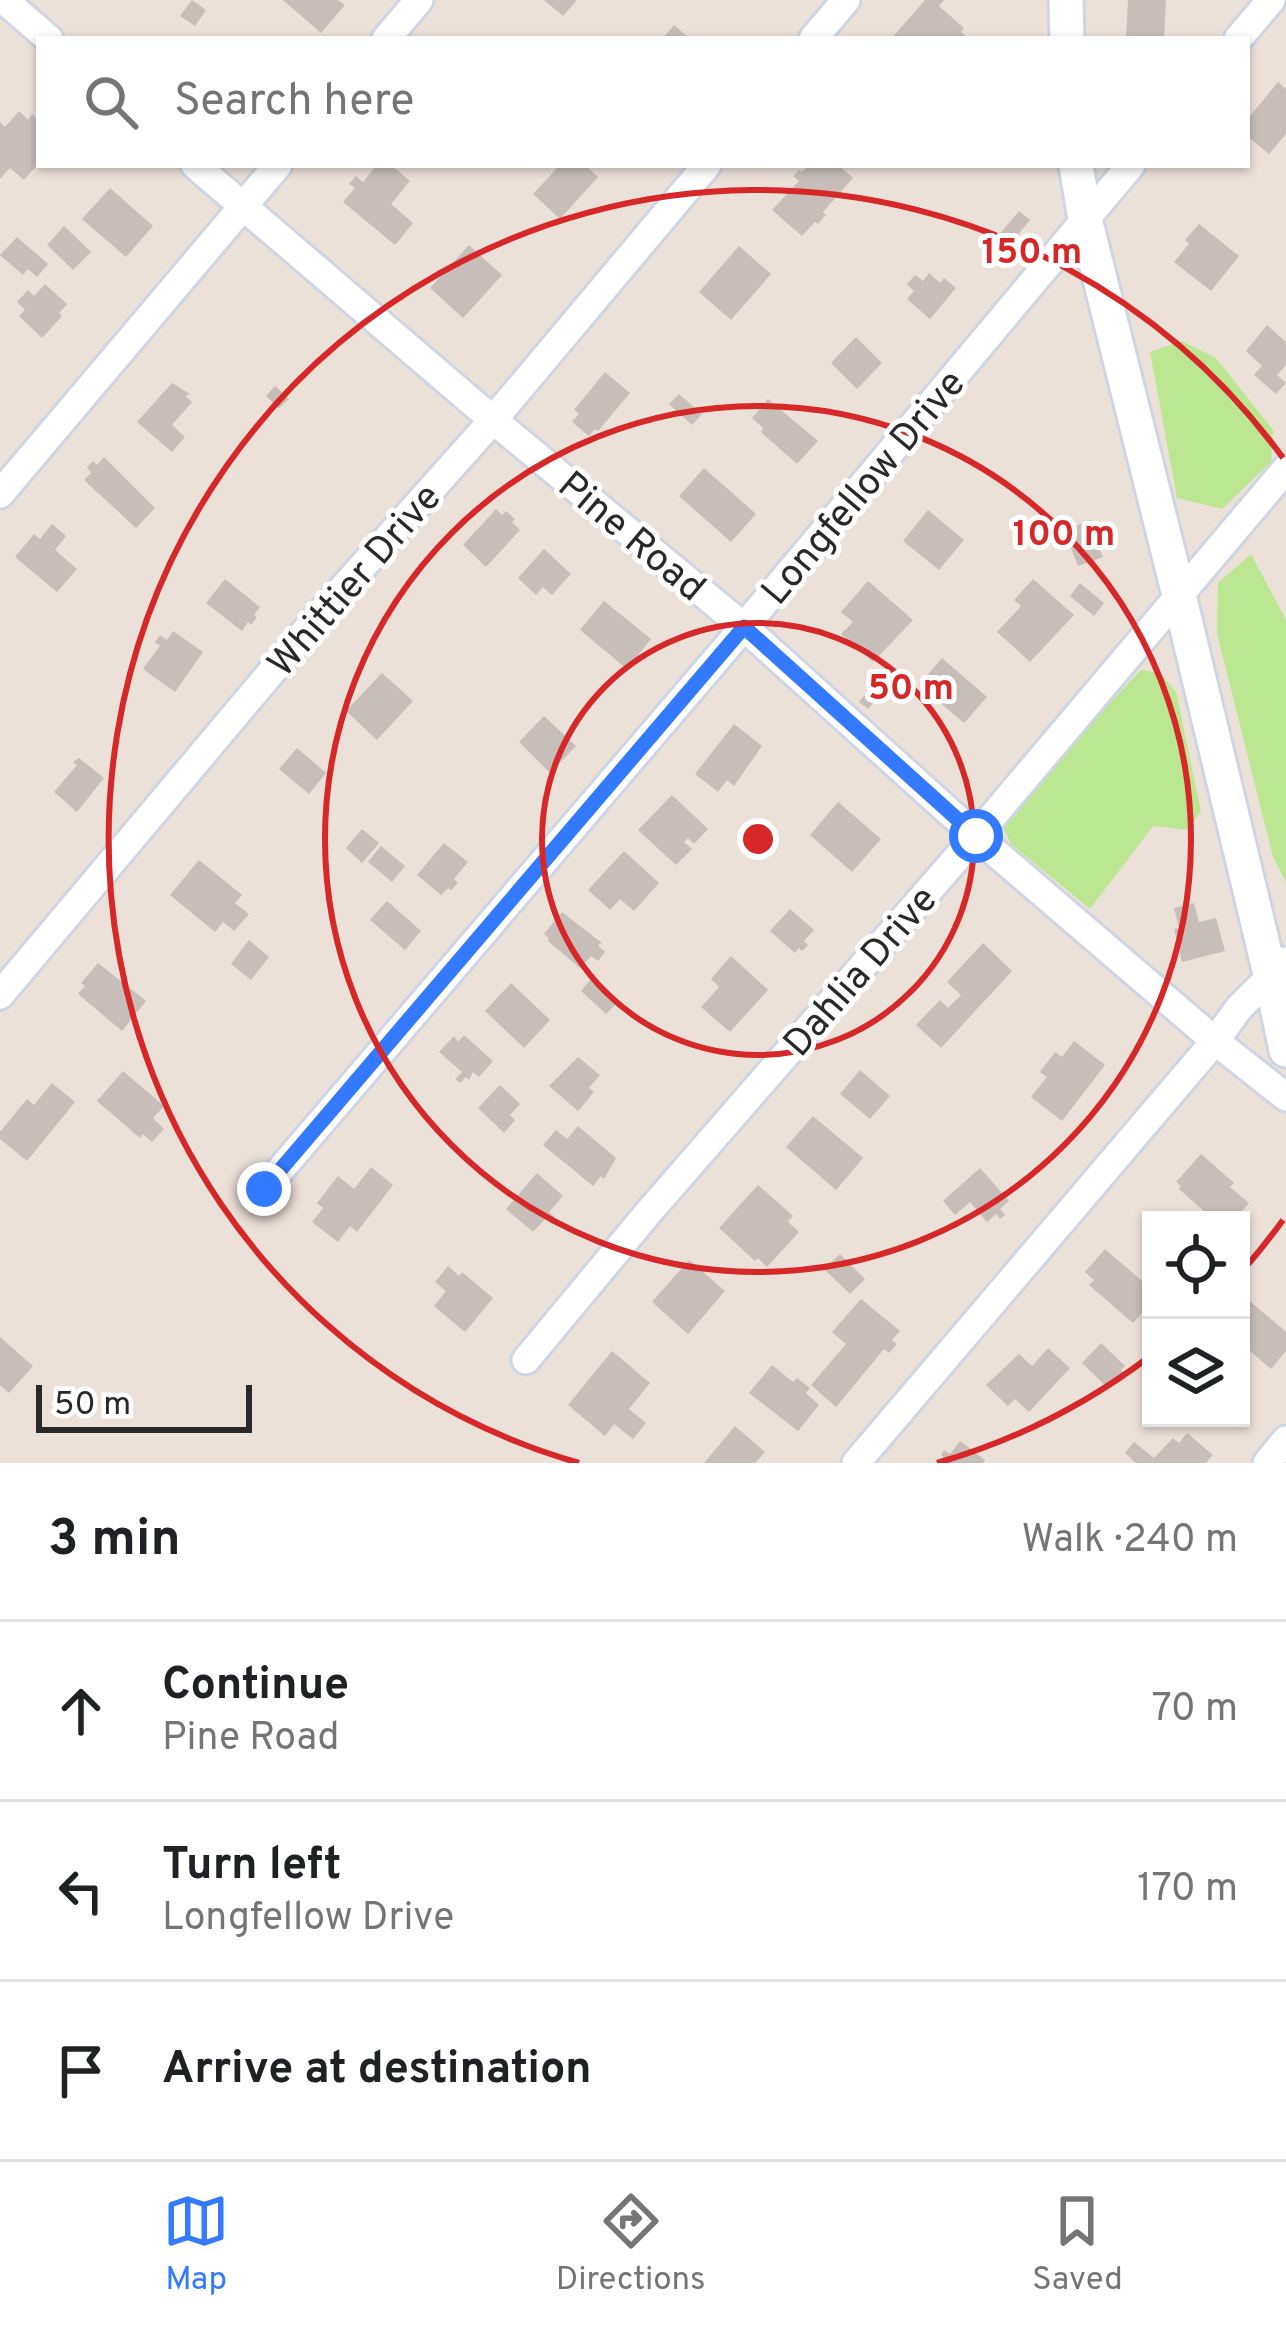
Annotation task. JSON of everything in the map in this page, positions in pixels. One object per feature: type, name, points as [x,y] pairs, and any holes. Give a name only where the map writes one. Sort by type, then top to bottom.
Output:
[{"type":"street","points":[[389,36],[419,0]]},
{"type":"street","points":[[816,36],[846,0]]},
{"type":"street","points":[[1066,0],[1067,36]]},
{"type":"street","points":[[1241,36],[1271,0]]},
{"type":"street","points":[[5,3],[45,36]]},
{"type":"street","name":"Pine Road","points":[[198,168],[744,627],[976,836],[1286,1097]]},
{"type":"street","points":[[0,494],[276,168]]},
{"type":"street","name":"Whittier Drive","points":[[0,995],[704,168]]},
{"type":"street","points":[[1076,168],[1085,219],[1179,595],[1279,969],[1286,1051]]},
{"type":"street","name":"Longfellow Drive","points":[[264,1189],[1128,168]]},
{"type":"street","name":"Dahlia Drive","points":[[526,1360],[1286,470]]},
{"type":"street","points":[[856,1463],[1239,1008],[1279,969]]},
{"type":"street","points":[[1267,1463],[1286,1440]]},
{"type":"green space","points":[[1182,341],[1216,358],[1273,430],[1271,462],[1222,509],[1177,498],[1150,352]]},
{"type":"green space","points":[[1251,554],[1286,620],[1286,882],[1273,857],[1217,634],[1218,583]]},
{"type":"green space","points":[[1141,670],[1160,673],[1176,692],[1201,812],[1186,830],[1153,826],[1090,909],[1011,844],[1002,825],[1013,805]]},
{"type":"building","points":[[192,0],[206,10],[195,26],[180,16]]},
{"type":"building","points":[[283,0],[338,0],[345,5],[321,33]]},
{"type":"building","points":[[544,0],[577,0],[563,16]]},
{"type":"building","points":[[925,0],[944,0],[939,6],[964,28],[961,32],[966,36],[894,36]]},
{"type":"building","points":[[1128,0],[1166,0],[1164,36],[1126,36]]},
{"type":"building","points":[[674,25],[687,36],[665,36]]},
{"type":"building","points":[[1278,82],[1286,89],[1286,134],[1269,154],[1250,138],[1250,116]]},
{"type":"building","points":[[19,111],[28,120],[32,114],[36,118],[36,166],[24,180],[10,168],[0,179],[0,122],[5,127]]},
{"type":"building","points":[[375,168],[395,168],[410,181],[391,204],[413,223],[395,245],[343,202],[355,188],[349,184],[356,176],[363,182]]},
{"type":"building","points":[[557,168],[588,168],[598,177],[560,219],[533,194]]},
{"type":"building","points":[[841,168],[853,178],[823,212],[826,215],[802,236],[772,210],[799,181],[793,176]]},
{"type":"building","points":[[110,188],[153,226],[126,257],[82,219]]},
{"type":"building","points":[[1019,211],[1030,220],[1009,245],[998,236]]},
{"type":"building","points":[[1199,224],[1239,256],[1211,291],[1174,262]]},
{"type":"building","points":[[64,226],[91,252],[73,270],[47,245]]},
{"type":"building","points":[[17,237],[48,264],[37,277],[28,269],[23,275],[0,255]]},
{"type":"building","points":[[469,245],[502,275],[463,318],[430,288]]},
{"type":"building","points":[[739,246],[771,274],[731,320],[699,292]]},
{"type":"building","points":[[929,273],[956,288],[930,319],[907,299],[914,291],[907,284],[915,275],[923,281]]},
{"type":"building","points":[[45,284],[67,304],[42,338],[19,316],[25,310],[17,302],[28,290],[34,296]]},
{"type":"building","points":[[1267,325],[1286,342],[1286,365],[1277,375],[1286,383],[1276,394],[1254,375],[1262,366],[1246,351]]},
{"type":"building","points":[[856,337],[882,363],[857,389],[831,363]]},
{"type":"building","points":[[605,372],[630,393],[589,436],[572,422],[579,414],[574,410]]},
{"type":"building","points":[[172,383],[190,394],[185,396],[192,402],[172,425],[185,437],[172,452],[137,422]]},
{"type":"building","points":[[275,386],[289,399],[279,408],[266,396]]},
{"type":"building","points":[[679,394],[702,414],[692,425],[669,404]]},
{"type":"building","points":[[768,399],[818,441],[797,464],[752,418]]},
{"type":"building","points":[[104,457],[155,508],[136,528],[84,480],[91,473],[87,467]]},
{"type":"building","points":[[704,468],[756,514],[731,542],[679,496]]},
{"type":"building","points":[[496,509],[502,515],[506,511],[520,530],[486,567],[463,545]]},
{"type":"building","points":[[928,510],[964,540],[939,570],[903,541]]},
{"type":"building","points":[[1091,520],[1104,546],[1099,548],[1103,557],[1078,566],[1064,530]]},
{"type":"building","points":[[52,524],[66,536],[55,550],[77,569],[57,592],[15,557],[34,534],[40,539]]},
{"type":"building","points":[[544,549],[571,574],[552,595],[543,587],[536,595],[518,578]]},
{"type":"building","points":[[225,579],[260,607],[242,631],[206,603]]},
{"type":"building","points":[[1033,579],[1074,615],[1030,662],[997,632],[1021,606],[1014,600]]},
{"type":"building","points":[[868,581],[913,620],[873,662],[841,634],[853,622],[841,612]]},
{"type":"building","points":[[1080,583],[1104,603],[1094,616],[1070,596]]},
{"type":"building","points":[[604,601],[651,639],[627,669],[580,630]]},
{"type":"building","points":[[173,631],[203,652],[175,692],[143,669],[160,646],[155,642],[160,635],[167,640]]},
{"type":"building","points":[[942,658],[987,697],[964,723],[919,685]]},
{"type":"building","points":[[382,673],[413,701],[377,740],[346,711]]},
{"type":"building","points":[[880,677],[889,685],[868,709],[859,702]]},
{"type":"building","points":[[544,716],[576,746],[550,773],[519,742]]},
{"type":"building","points":[[734,724],[762,746],[734,786],[727,780],[718,792],[695,774]]},
{"type":"building","points":[[297,748],[326,773],[309,794],[279,769]]},
{"type":"building","points":[[79,758],[104,778],[77,812],[54,792]]},
{"type":"building","points":[[672,795],[708,829],[694,844],[688,838],[684,842],[692,849],[676,865],[638,830]]},
{"type":"building","points":[[838,802],[881,839],[852,872],[810,835]]},
{"type":"building","points":[[362,829],[379,843],[362,863],[346,848]]},
{"type":"building","points":[[444,843],[468,862],[454,879],[458,883],[441,895],[417,875]]},
{"type":"building","points":[[381,846],[405,866],[392,882],[368,862]]},
{"type":"building","points":[[624,851],[659,883],[634,911],[620,899],[610,910],[588,890]]},
{"type":"building","points":[[199,860],[242,895],[235,903],[249,914],[234,931],[223,922],[215,932],[170,895]]},
{"type":"building","points":[[387,901],[421,931],[405,950],[370,920]]},
{"type":"building","points":[[1194,903],[1199,922],[1216,918],[1225,951],[1182,962],[1174,908]]},
{"type":"building","points":[[790,909],[814,930],[804,941],[808,945],[795,953],[770,931]]},
{"type":"building","points":[[562,912],[602,943],[598,945],[605,952],[598,961],[591,956],[580,968],[548,941],[544,934]]},
{"type":"building","points":[[249,940],[269,957],[251,980],[231,964]]},
{"type":"building","points":[[983,943],[1012,971],[941,1048],[916,1025],[940,1000],[948,1008],[961,995],[947,982]]},
{"type":"building","points":[[731,956],[768,990],[730,1032],[701,1007],[719,987],[711,979]]},
{"type":"building","points":[[98,963],[146,1001],[122,1031],[78,994]]},
{"type":"building","points":[[591,979],[617,1003],[606,1014],[581,991]]},
{"type":"building","points":[[511,983],[550,1020],[524,1048],[485,1011]]},
{"type":"building","points":[[464,1035],[493,1061],[479,1077],[473,1072],[460,1083],[455,1079],[462,1072],[439,1052],[454,1036],[458,1042]]},
{"type":"building","points":[[1074,1041],[1105,1065],[1062,1121],[1031,1097],[1047,1077],[1040,1072],[1055,1052],[1062,1057]]},
{"type":"building","points":[[578,1057],[600,1075],[589,1088],[594,1092],[578,1111],[549,1086]]},
{"type":"building","points":[[860,1070],[890,1096],[870,1119],[840,1094]]},
{"type":"building","points":[[123,1071],[164,1106],[153,1118],[164,1129],[152,1142],[143,1134],[140,1138],[97,1101]]},
{"type":"building","points":[[52,1083],[75,1102],[27,1161],[0,1139],[0,1132],[27,1099],[34,1105]]},
{"type":"building","points":[[500,1085],[520,1104],[504,1133],[478,1108]]},
{"type":"building","points":[[813,1116],[863,1158],[836,1190],[786,1147]]},
{"type":"building","points":[[578,1126],[616,1158],[604,1179],[601,1176],[593,1186],[543,1145],[556,1130],[567,1139]]},
{"type":"building","points":[[1201,1154],[1249,1203],[1242,1211],[1204,1211],[1176,1182]]},
{"type":"building","points":[[371,1167],[393,1185],[357,1232],[350,1226],[338,1242],[312,1222],[323,1208],[317,1203],[338,1176],[354,1189]]},
{"type":"building","points":[[980,1168],[1009,1201],[1000,1209],[1005,1215],[1000,1219],[996,1214],[987,1222],[970,1202],[955,1215],[943,1201]]},
{"type":"building","points":[[537,1173],[563,1196],[549,1212],[555,1217],[552,1221],[547,1217],[533,1232],[506,1209]]},
{"type":"building","points":[[758,1185],[793,1216],[788,1222],[799,1232],[767,1267],[719,1228]]},
{"type":"building","points":[[1105,1249],[1142,1281],[1142,1313],[1133,1323],[1089,1285],[1094,1280],[1085,1272]]},
{"type":"building","points":[[840,1254],[865,1279],[850,1294],[824,1269]]},
{"type":"building","points":[[689,1260],[725,1291],[688,1334],[652,1302]]},
{"type":"building","points":[[448,1266],[493,1298],[465,1332],[434,1306],[446,1291],[435,1282]]},
{"type":"building","points":[[861,1299],[900,1331],[892,1340],[897,1344],[889,1353],[884,1349],[836,1407],[811,1385],[846,1344],[832,1332]]},
{"type":"building","points":[[1250,1301],[1286,1332],[1286,1351],[1271,1369],[1250,1351]]},
{"type":"building","points":[[0,1337],[33,1366],[9,1393],[0,1385]]},
{"type":"building","points":[[1101,1343],[1125,1366],[1109,1389],[1082,1363]]},
{"type":"building","points":[[1048,1348],[1070,1368],[1029,1412],[1015,1399],[1008,1406],[986,1385],[1019,1354],[1032,1366]]},
{"type":"building","points":[[612,1351],[650,1383],[629,1409],[646,1423],[633,1439],[614,1424],[605,1436],[568,1405]]},
{"type":"building","points":[[772,1365],[793,1382],[797,1378],[810,1388],[806,1393],[819,1405],[798,1431],[749,1393]]},
{"type":"building","points":[[735,1426],[765,1452],[755,1463],[704,1463]]},
{"type":"building","points":[[1187,1433],[1213,1455],[1206,1463],[1136,1463],[1125,1453],[1134,1442],[1154,1458],[1173,1438],[1179,1443]]},
{"type":"building","points":[[960,1441],[983,1463],[941,1463],[944,1450],[950,1454]]},
{"type":"route","points":[[264,1189],[744,627],[976,836]]}]
